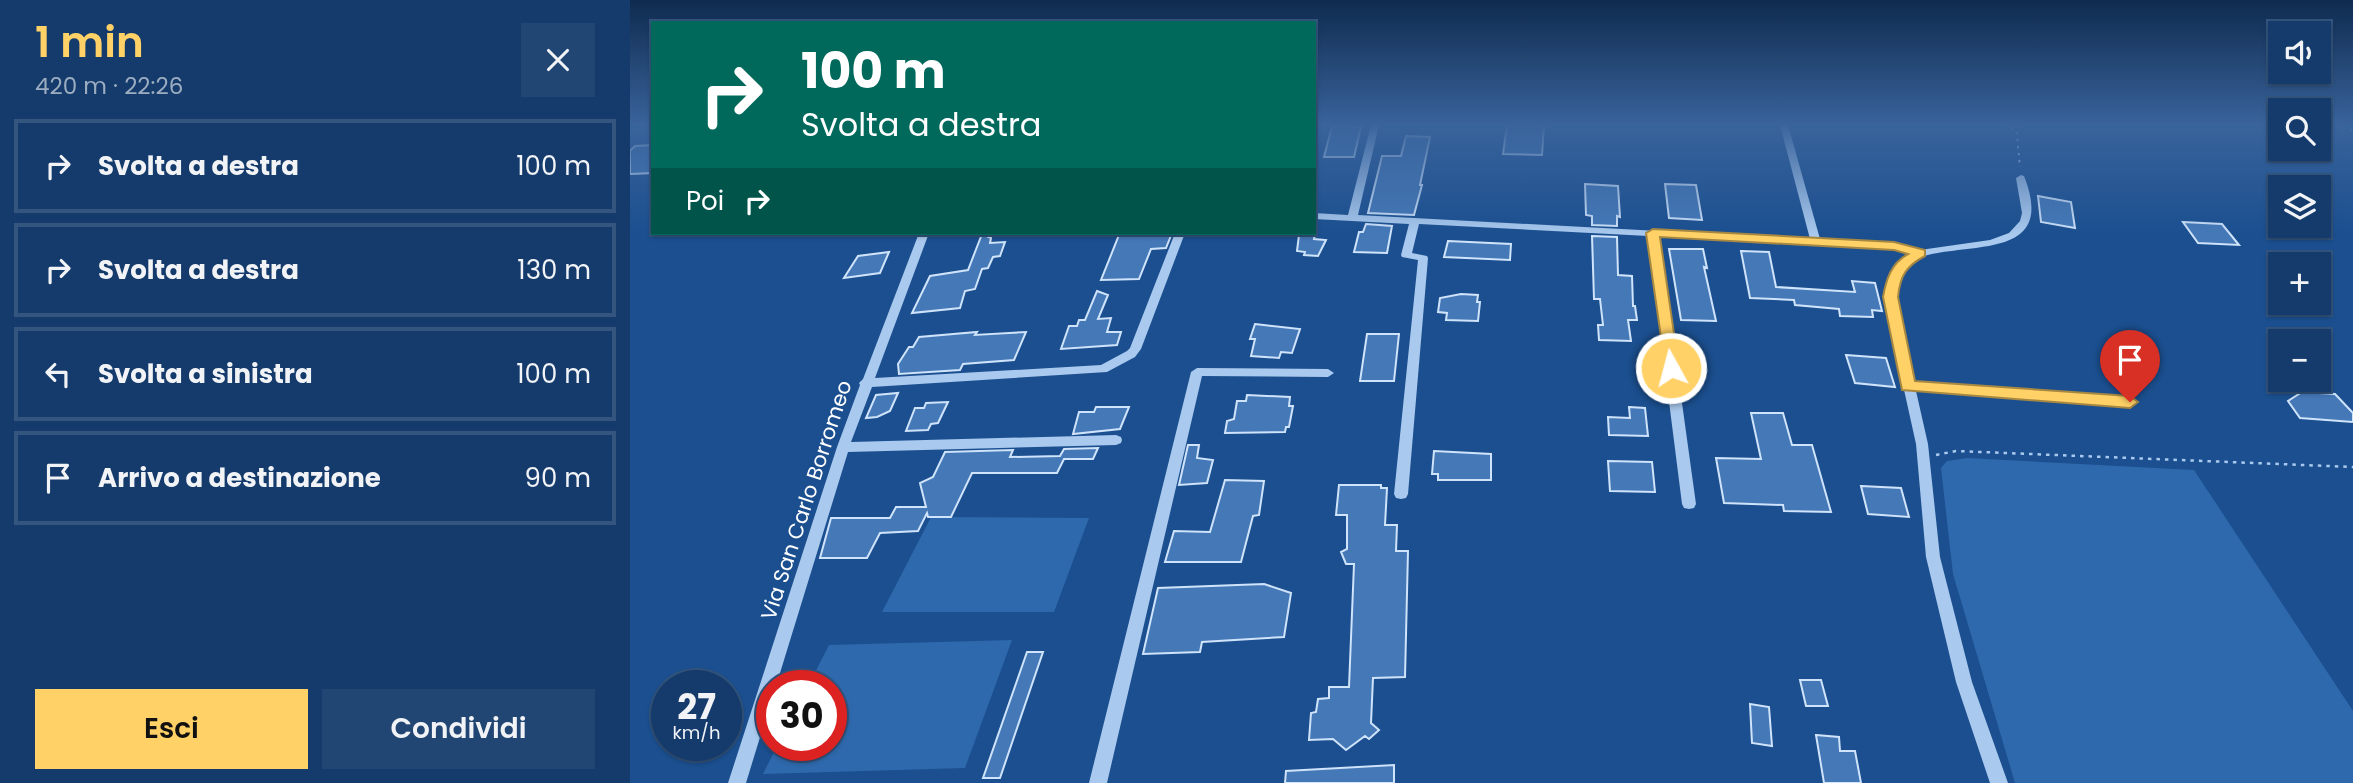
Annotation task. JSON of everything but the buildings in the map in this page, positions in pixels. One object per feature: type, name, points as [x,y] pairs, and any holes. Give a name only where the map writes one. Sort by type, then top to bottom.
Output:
[{"type":"street","points":[[1352,218],[1366,162]]},
{"type":"street","points":[[1794,162],[1816,242]]},
{"type":"street","points":[[1999,783],[1964,682],[1933,557],[1924,461],[1890,297],[1892,283],[1906,260],[1920,253],[1992,243],[2013,234],[2025,222],[2027,213],[2021,178]]},
{"type":"street","points":[[1316,216],[1894,246],[1920,253]]},
{"type":"street","points":[[1401,494],[1423,258],[1406,255],[1415,222]]},
{"type":"street","points":[[1653,233],[1689,504]]},
{"type":"street","name":"Via San Carlo Borromeo","points":[[737,783],[843,447],[923,235]]},
{"type":"street","points":[[865,383],[1103,369],[1131,354],[1135,348],[1179,235]]},
{"type":"street","points":[[1098,783],[1197,372],[1328,373]]},
{"type":"street","points":[[1908,386],[2130,402]]},
{"type":"street","points":[[843,447],[1116,440]]},
{"type":"path","points":[[2019,162],[2021,178]]},
{"type":"path","points":[[1924,461],[1942,452],[1956,451],[2353,467]]},
{"type":"shaded area","points":[[1967,458],[2194,470],[2353,711],[2353,783],[2015,783],[1953,574],[1941,468],[1947,461]]},
{"type":"shaded area","points":[[931,517],[1089,518],[1054,612],[882,612]]},
{"type":"shaded area","points":[[1012,640],[965,768],[763,774],[770,761],[847,761],[847,670],[816,670],[829,645]]},
{"type":"route","points":[[1671,368],[1653,233],[1894,246],[1920,253],[1906,260],[1900,268],[1892,283],[1890,297],[1908,386],[2130,402]]}]
